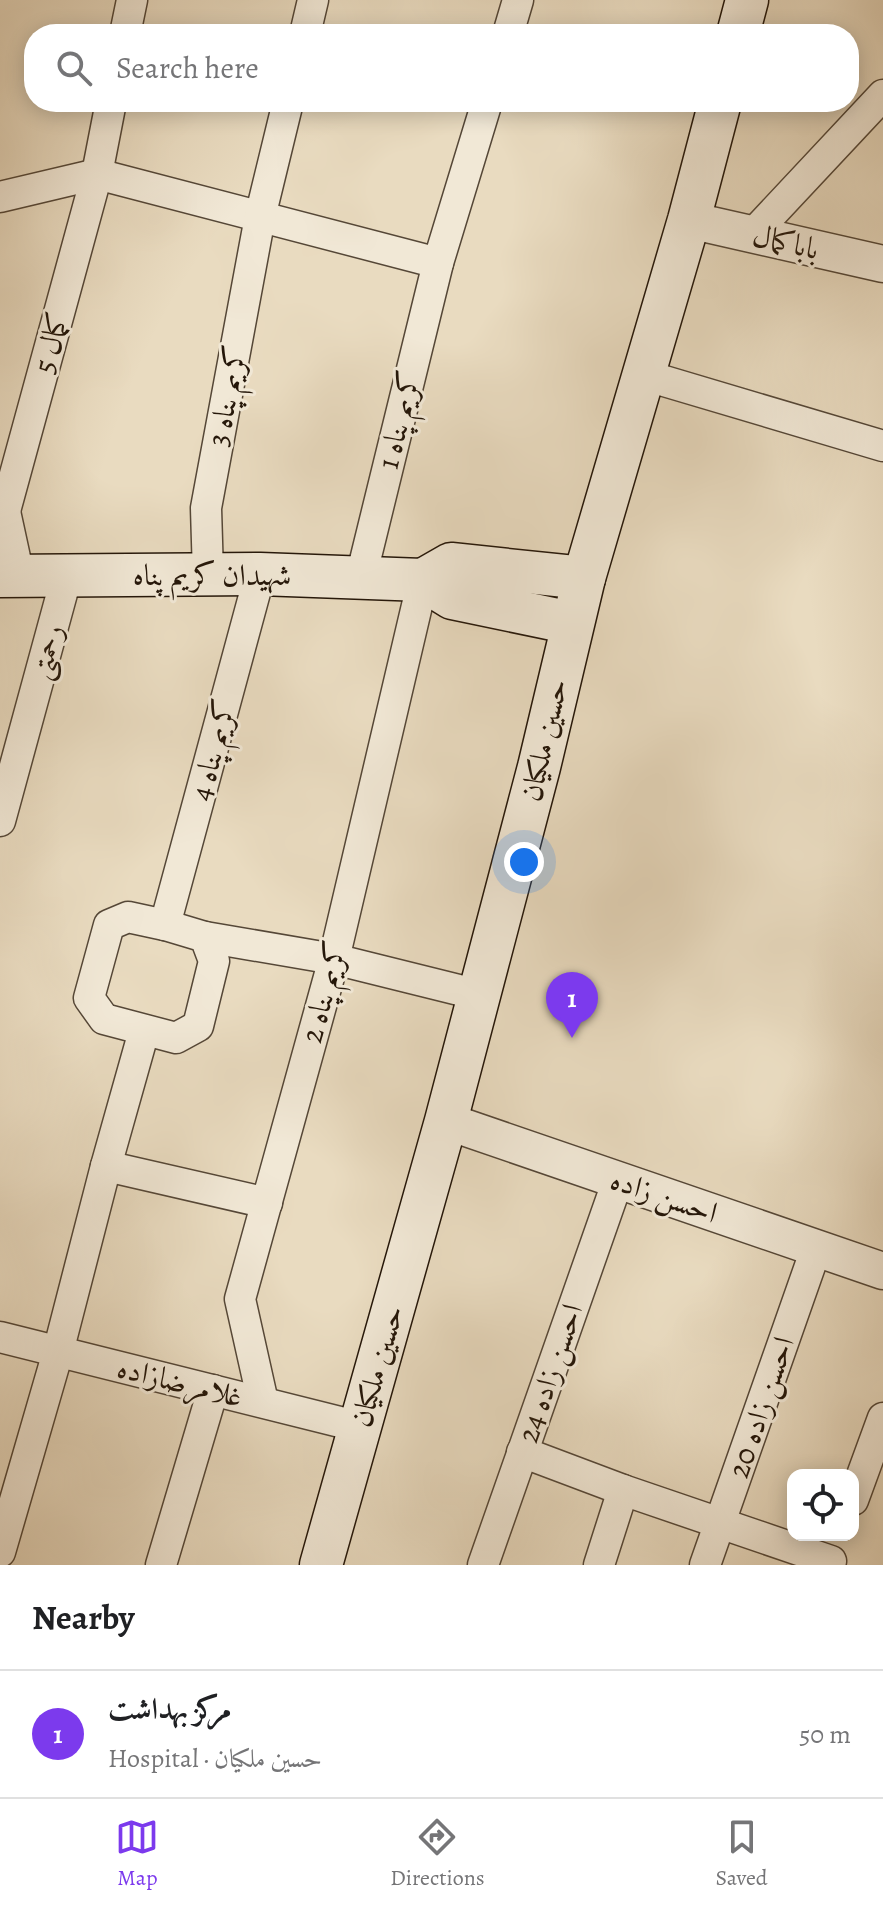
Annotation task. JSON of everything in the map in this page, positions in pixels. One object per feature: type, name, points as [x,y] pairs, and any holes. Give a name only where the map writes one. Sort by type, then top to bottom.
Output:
[{"type":"main road","points":[[741,24],[747,0]]},
{"type":"main road","name":"حسین ملکیان","points":[[321,1565],[446,1121],[539,767],[584,578],[689,220],[717,112]]},
{"type":"main road","points":[[572,623],[452,598],[423,580],[451,564],[584,578]]},
{"type":"main road","name":"شهیدان کریم پناه","points":[[10,576],[260,574],[423,580]]},
{"type":"street","points":[[127,24],[132,0]]},
{"type":"street","points":[[307,24],[313,0]]},
{"type":"street","points":[[511,24],[518,0]]},
{"type":"street","points":[[752,235],[883,95]]},
{"type":"street","name":"کمال 5","points":[[3,499],[97,174],[109,112]]},
{"type":"street","name":"کریم پناه 3","points":[[208,575],[206,508],[260,217],[286,112]]},
{"type":"street","name":"کریم پناه 1","points":[[361,577],[438,263],[484,112]]},
{"type":"street","points":[[0,197],[97,174],[438,263]]},
{"type":"street","name":"باباکمال","points":[[689,220],[883,264]]},
{"type":"street","points":[[644,375],[883,446]]},
{"type":"street","points":[[3,499],[10,576]]},
{"type":"street","name":"کریم پناه 4","points":[[165,925],[260,574]]},
{"type":"street","name":"رحمتی","points":[[0,821],[67,575]]},
{"type":"street","name":"کریم پناه 2","points":[[263,1402],[240,1299],[334,959],[423,580]]},
{"type":"street","points":[[205,937],[214,961],[198,1026],[176,1038],[104,1019],[89,998],[109,925],[128,917],[205,937],[334,959],[479,995]]},
{"type":"street","points":[[0,1552],[58,1352],[144,1031]]},
{"type":"street","name":"احسن زاده","points":[[446,1121],[883,1271]]},
{"type":"street","points":[[106,1166],[267,1203]]},
{"type":"street","name":"احسن زاده 24","points":[[483,1565],[618,1180]]},
{"type":"street","name":"احسن زاده 20","points":[[705,1565],[816,1249]]},
{"type":"street","name":"غلامرضازاده","points":[[0,1337],[360,1427]]},
{"type":"street","points":[[161,1565],[213,1390]]},
{"type":"street","points":[[859,1484],[883,1418]]},
{"type":"street","points":[[522,1452],[720,1522],[833,1554]]},
{"type":"street","points":[[599,1565],[623,1490]]},
{"type":"place","name":"مرکز بهداشت","points":[[572,1038]]}]
